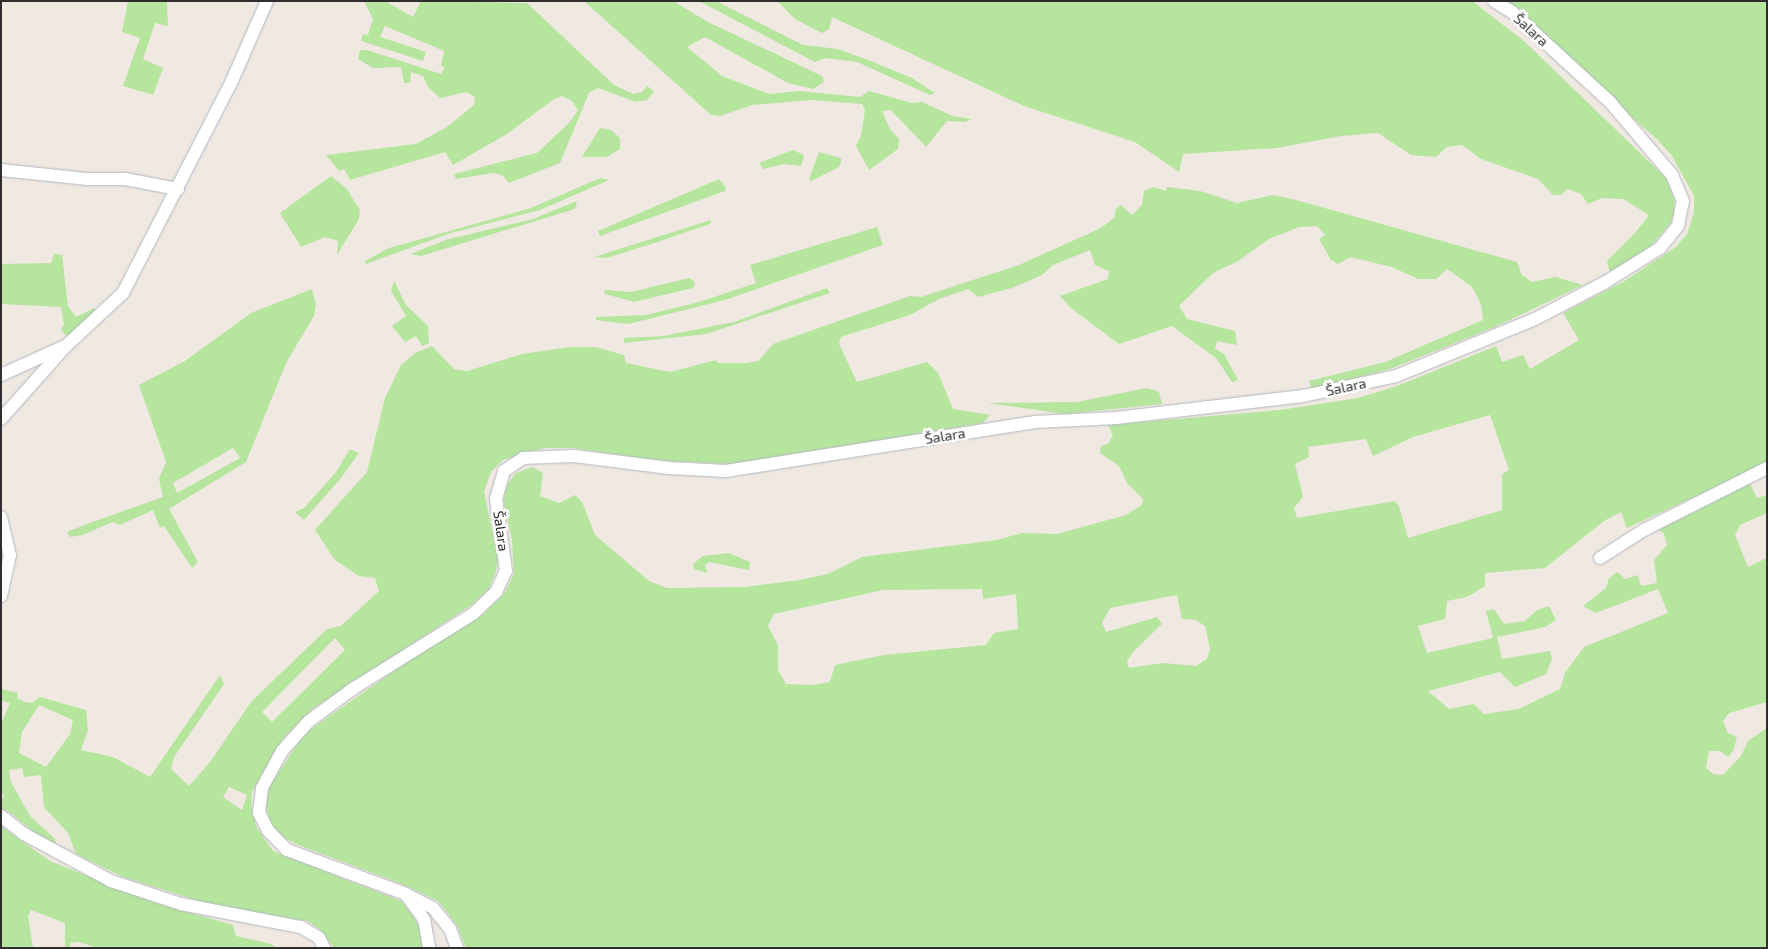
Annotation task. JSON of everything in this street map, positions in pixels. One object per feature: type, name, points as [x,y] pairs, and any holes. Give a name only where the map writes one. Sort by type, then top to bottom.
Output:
[{"type":"street","points":[[1,420],[67,346],[123,293],[178,189],[267,1]]},
{"type":"street","name":"Šalara","points":[[457,948],[450,929],[433,908],[406,894],[287,850],[268,830],[259,813],[262,788],[282,752],[309,722],[354,688],[473,614],[496,592],[506,571],[496,499],[504,471],[523,458],[574,456],[669,468],[726,471],[1035,422],[1116,418],[1303,396],[1396,376],[1535,318],[1604,283],[1660,248],[1678,226],[1683,201],[1672,175],[1610,102],[1512,12],[1494,1]]},
{"type":"street","points":[[1,170],[86,179],[125,179],[178,189]]},
{"type":"street","points":[[1,375],[67,346]]},
{"type":"street","points":[[1600,558],[1644,530],[1767,468]]},
{"type":"street","points":[[1,517],[10,555],[1,596]]},
{"type":"street","points":[[1,816],[24,834],[111,881],[181,904],[301,927],[319,938],[324,948]]},
{"type":"street","points":[[406,894],[424,919],[429,948]]},
{"type":"green space","points":[[128,1],[167,1],[168,26],[155,23],[143,59],[163,68],[153,95],[123,86],[140,38],[122,32]]},
{"type":"green space","points":[[364,1],[385,1],[413,17],[421,1],[527,3],[614,85],[633,94],[642,92],[647,86],[654,91],[647,100],[636,102],[598,88],[589,93],[560,163],[509,183],[502,175],[493,173],[456,179],[454,174],[537,153],[570,122],[578,110],[572,101],[562,96],[554,99],[507,134],[453,165],[445,152],[350,180],[344,169],[339,171],[326,155],[416,144],[447,127],[474,105],[475,97],[467,92],[440,98],[428,87],[423,76],[411,72],[410,83],[404,83],[401,67],[373,68],[358,59],[360,50],[367,50],[441,74],[445,67],[441,66],[444,51],[385,26],[380,37],[426,52],[423,61],[361,41],[363,34],[368,35],[373,19]]},
{"type":"green space","points":[[584,1],[673,1],[708,22],[822,76],[824,82],[813,89],[788,83],[705,37],[687,47],[722,76],[769,94],[800,91],[860,97],[869,91],[912,103],[922,102],[953,116],[972,119],[965,122],[947,121],[926,147],[891,110],[882,111],[890,129],[899,139],[898,149],[869,170],[856,146],[861,136],[865,110],[862,104],[811,100],[752,105],[720,116],[711,115]]},
{"type":"green space","points":[[699,1],[716,1],[803,45],[838,49],[868,60],[912,78],[935,93],[930,95],[857,62],[825,58],[815,62]]},
{"type":"green space","points":[[777,1],[1472,1],[1524,41],[1666,178],[1674,199],[1674,212],[1671,223],[1649,248],[1610,272],[1607,261],[1635,233],[1649,215],[1623,199],[1602,198],[1588,204],[1581,194],[1568,189],[1561,195],[1553,195],[1538,179],[1481,159],[1462,145],[1447,147],[1436,157],[1411,155],[1378,133],[1341,136],[1277,148],[1183,154],[1179,172],[1135,142],[1024,106],[832,17],[829,29],[822,33],[795,19]]},
{"type":"green space","points":[[1497,1],[1767,1],[1767,463],[1627,528],[1621,512],[1604,521],[1545,568],[1485,573],[1485,586],[1467,597],[1447,601],[1445,619],[1418,626],[1427,653],[1493,638],[1486,611],[1494,609],[1504,624],[1525,621],[1537,610],[1549,606],[1556,620],[1545,627],[1497,637],[1502,659],[1550,651],[1552,659],[1546,674],[1515,687],[1500,672],[1428,691],[1449,709],[1474,704],[1484,714],[1519,709],[1560,689],[1565,673],[1584,647],[1668,613],[1658,589],[1596,613],[1583,606],[1606,588],[1609,578],[1618,572],[1625,579],[1638,575],[1641,586],[1657,583],[1654,560],[1667,545],[1664,534],[1652,524],[1749,482],[1757,498],[1767,495],[1767,513],[1740,525],[1735,535],[1748,567],[1767,558],[1767,702],[1729,713],[1723,721],[1728,733],[1737,737],[1733,751],[1728,757],[1720,751],[1709,751],[1706,768],[1713,774],[1723,775],[1741,756],[1748,741],[1767,728],[1767,948],[466,948],[457,925],[438,901],[402,884],[301,846],[282,837],[271,826],[265,801],[269,787],[304,734],[417,655],[481,616],[504,594],[514,574],[512,540],[504,503],[506,486],[516,473],[533,467],[543,473],[540,496],[559,503],[575,495],[582,502],[595,535],[649,581],[667,588],[745,587],[800,580],[828,574],[862,557],[997,540],[1022,533],[1057,534],[1126,515],[1142,505],[1143,499],[1127,483],[1119,466],[1100,453],[1101,446],[1108,444],[1113,435],[1108,425],[1280,410],[1358,398],[1397,386],[1496,346],[1502,362],[1523,355],[1530,369],[1579,340],[1563,313],[1623,282],[1676,247],[1687,234],[1694,212],[1694,196],[1672,156],[1658,140]],"holes":[[[1490,415],[1509,470],[1502,474],[1502,510],[1408,538],[1399,506],[1395,501],[1297,518],[1294,508],[1303,497],[1295,464],[1309,457],[1308,447],[1366,439],[1373,456],[1413,437]],[[982,589],[983,599],[1016,594],[1018,629],[994,633],[986,645],[884,655],[835,665],[830,682],[812,685],[786,684],[778,670],[778,645],[768,626],[774,614],[883,590]],[[1177,595],[1182,619],[1196,620],[1205,626],[1210,649],[1207,659],[1196,666],[1163,663],[1129,668],[1127,661],[1133,652],[1162,624],[1157,617],[1106,632],[1102,623],[1110,608]]]},
{"type":"green space","points":[[600,128],[611,130],[620,138],[620,149],[607,157],[582,157]]},
{"type":"green space","points":[[793,150],[804,155],[801,166],[784,164],[763,169],[759,163]]},
{"type":"green space","points":[[819,152],[841,158],[841,162],[839,167],[811,181],[809,179]]},
{"type":"green space","points":[[331,176],[347,189],[360,210],[359,219],[337,255],[338,241],[325,237],[301,247],[280,213]]},
{"type":"green space","points":[[600,178],[609,180],[540,210],[448,234],[366,264],[365,261],[389,248],[531,208]]},
{"type":"green space","points":[[719,179],[726,188],[725,191],[600,236],[598,231]]},
{"type":"green space","points":[[1154,187],[1166,191],[1167,187],[1200,191],[1237,203],[1273,195],[1517,262],[1522,275],[1532,282],[1555,277],[1583,285],[1497,326],[1390,369],[1312,389],[1309,381],[1385,362],[1483,320],[1481,304],[1472,287],[1447,269],[1436,279],[1418,279],[1392,267],[1350,257],[1338,264],[1331,260],[1319,239],[1325,235],[1317,226],[1299,227],[1269,239],[1238,261],[1213,273],[1179,306],[1187,319],[1235,331],[1237,345],[1217,341],[1215,349],[1224,354],[1238,380],[1232,382],[1216,358],[1172,326],[1119,344],[1071,308],[1060,296],[1108,279],[1109,271],[1095,265],[1090,250],[1053,265],[1042,275],[1012,288],[978,297],[968,289],[939,299],[910,315],[841,337],[839,344],[857,382],[927,362],[938,373],[953,409],[990,415],[983,423],[737,464],[662,461],[573,448],[544,448],[503,460],[491,472],[484,492],[498,558],[496,572],[488,590],[470,606],[314,708],[285,736],[252,792],[251,806],[257,828],[273,851],[401,901],[413,915],[422,934],[424,948],[334,948],[321,930],[308,921],[221,908],[123,877],[76,854],[68,833],[44,807],[41,775],[24,777],[22,768],[9,770],[11,782],[30,816],[55,839],[56,844],[36,834],[7,810],[1,811],[1,800],[4,797],[1,790],[1,724],[10,703],[1,700],[1,689],[18,693],[17,698],[25,702],[32,703],[40,697],[86,710],[88,730],[81,750],[113,757],[150,777],[220,675],[224,684],[174,757],[171,769],[189,786],[210,762],[251,702],[327,629],[341,626],[379,591],[375,578],[359,576],[335,560],[315,530],[367,472],[385,398],[401,365],[415,353],[432,346],[454,369],[467,371],[522,354],[570,347],[595,347],[624,355],[626,363],[670,372],[716,360],[718,363],[758,361],[773,344],[910,296],[921,297],[1019,265],[1101,228],[1114,218],[1116,209],[1121,205],[1132,215],[1142,205],[1144,191]],"holes":[[[335,638],[345,650],[272,722],[262,712]],[[39,705],[73,720],[70,734],[46,767],[19,753],[22,732]],[[229,787],[247,795],[242,810],[223,797]]]},
{"type":"green space","points":[[577,201],[575,209],[421,256],[411,254],[445,240],[533,219]]},
{"type":"green space","points":[[711,220],[710,224],[607,258],[594,257]]},
{"type":"green space","points":[[877,227],[883,245],[725,300],[628,324],[596,320],[596,317],[646,315],[699,302],[756,283],[750,265]]},
{"type":"green space","points":[[54,254],[62,255],[68,306],[76,317],[94,308],[96,312],[76,333],[67,337],[61,329],[64,325],[61,307],[1,304],[1,264],[51,263]]},
{"type":"green space","points":[[689,278],[695,282],[693,288],[634,302],[605,294],[604,290],[631,292]]},
{"type":"green space","points":[[394,281],[406,305],[428,326],[429,343],[422,346],[416,336],[405,342],[392,326],[406,316],[391,291]]},
{"type":"green space","points":[[827,288],[830,293],[706,334],[624,343],[624,338],[664,336],[734,322]]},
{"type":"green space","points":[[312,289],[316,304],[314,316],[287,361],[246,462],[169,509],[198,562],[192,568],[164,526],[160,528],[153,510],[120,525],[112,522],[83,535],[70,537],[67,532],[163,497],[159,479],[166,462],[139,385],[185,361],[251,313]],"holes":[[[233,448],[240,458],[177,493],[173,483]]]},
{"type":"green space","points":[[1147,388],[1159,392],[1162,404],[1066,414],[987,403],[1077,402]]},
{"type":"green space","points":[[350,449],[359,453],[341,478],[304,520],[295,512],[304,508],[336,472]]},
{"type":"green space","points":[[729,553],[750,562],[749,570],[709,562],[705,565],[707,573],[694,569],[693,564],[703,556]]},
{"type":"green space","points":[[1,826],[50,861],[155,903],[233,925],[236,936],[271,944],[276,948],[98,948],[79,942],[70,943],[70,948],[65,948],[65,923],[31,910],[28,916],[33,948],[1,948]]}]
